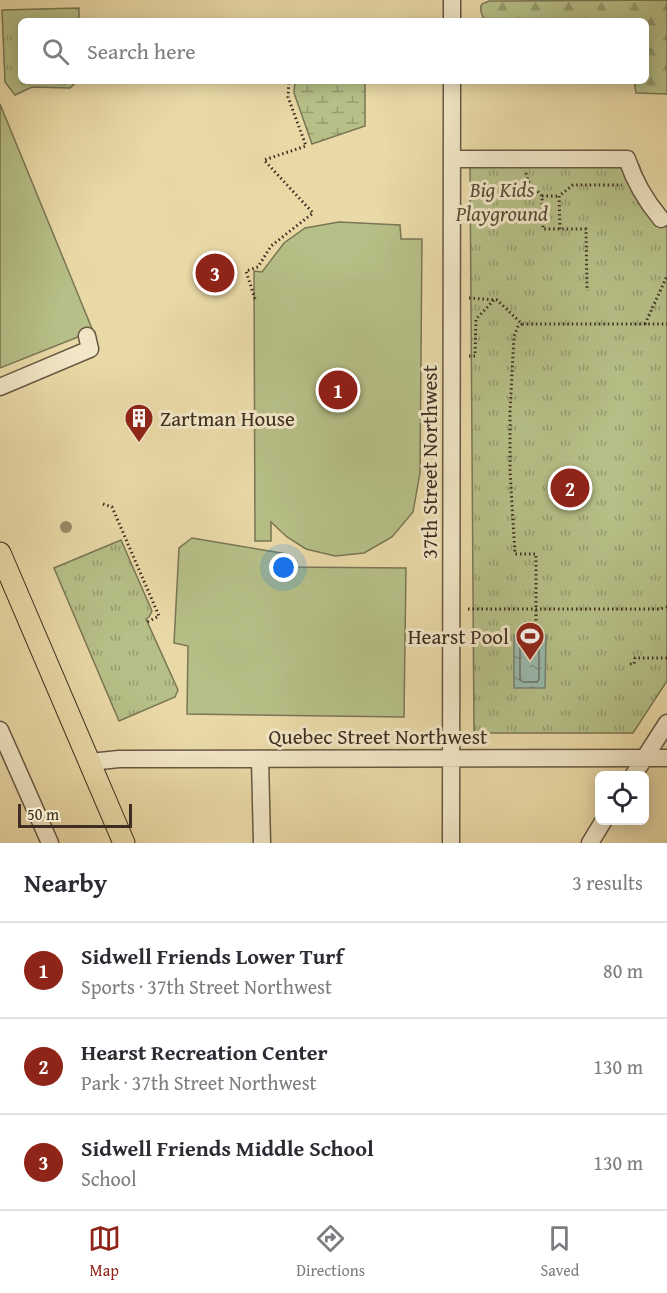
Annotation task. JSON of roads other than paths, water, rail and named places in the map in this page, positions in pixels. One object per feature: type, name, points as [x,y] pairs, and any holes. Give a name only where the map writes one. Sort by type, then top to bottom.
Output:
[{"type":"main road","points":[[0,554],[124,843]]},
{"type":"street","points":[[452,0],[452,18]]},
{"type":"street","name":"37th Street Northwest","points":[[451,843],[452,84]]},
{"type":"street","points":[[452,159],[627,159],[633,178],[648,204],[661,219]]},
{"type":"street","points":[[0,387],[23,371],[63,353],[90,349],[87,336]]},
{"type":"street","points":[[636,771],[667,723]]},
{"type":"street","points":[[0,730],[50,843]]},
{"type":"street","name":"Quebec Street Northwest","points":[[90,762],[119,759],[667,758]]},
{"type":"street","points":[[260,759],[262,843]]},
{"type":"street","points":[[590,843],[601,825]]},
{"type":"water","name":"Hearst Pool","points":[[514,635],[546,635],[545,688],[514,688]]},
{"type":"place","name":"Sidwell Friends Middle School","points":[[215,273]]},
{"type":"place","name":"Sidwell Friends Lower Turf","points":[[338,390]]},
{"type":"place","name":"Zartman House","points":[[139,444]]},
{"type":"place","name":"Hearst Recreation Center","points":[[570,488]]},
{"type":"place","name":"Hearst Pool","points":[[530,662]]},
{"type":"park label","name":"Big Kids Playground","points":[[502,201]]}]
